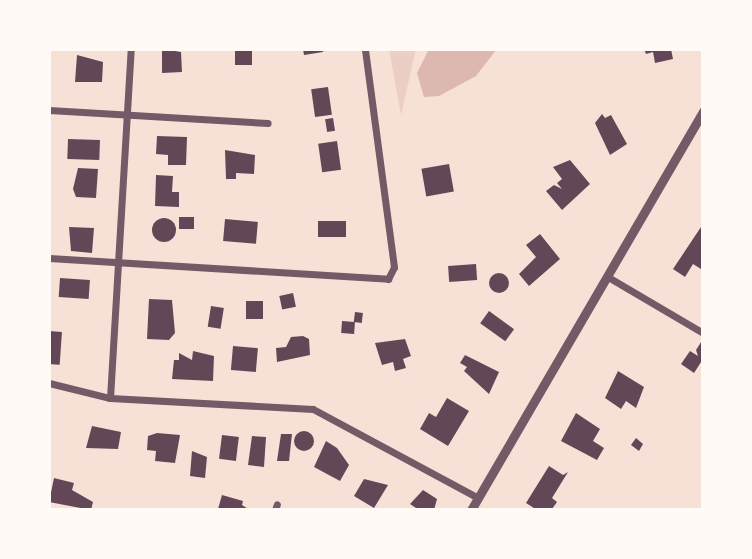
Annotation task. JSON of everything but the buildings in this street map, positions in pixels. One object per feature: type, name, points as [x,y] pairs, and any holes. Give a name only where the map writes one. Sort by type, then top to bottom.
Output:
[{"type":"street","points":[[110,398],[131,49]]},
{"type":"street","points":[[49,258],[377,281],[391,276],[394,263],[365,49]]},
{"type":"street","points":[[49,110],[268,123]]},
{"type":"street","points":[[471,510],[703,111]]},
{"type":"street","points":[[607,277],[703,333]]},
{"type":"street","points":[[49,383],[110,398],[313,410],[478,498]]},
{"type":"shaded area","points":[[389,49],[416,49],[401,115]]},
{"type":"shaded area","points":[[429,49],[497,49],[476,76],[439,96],[424,97],[417,73]]}]
